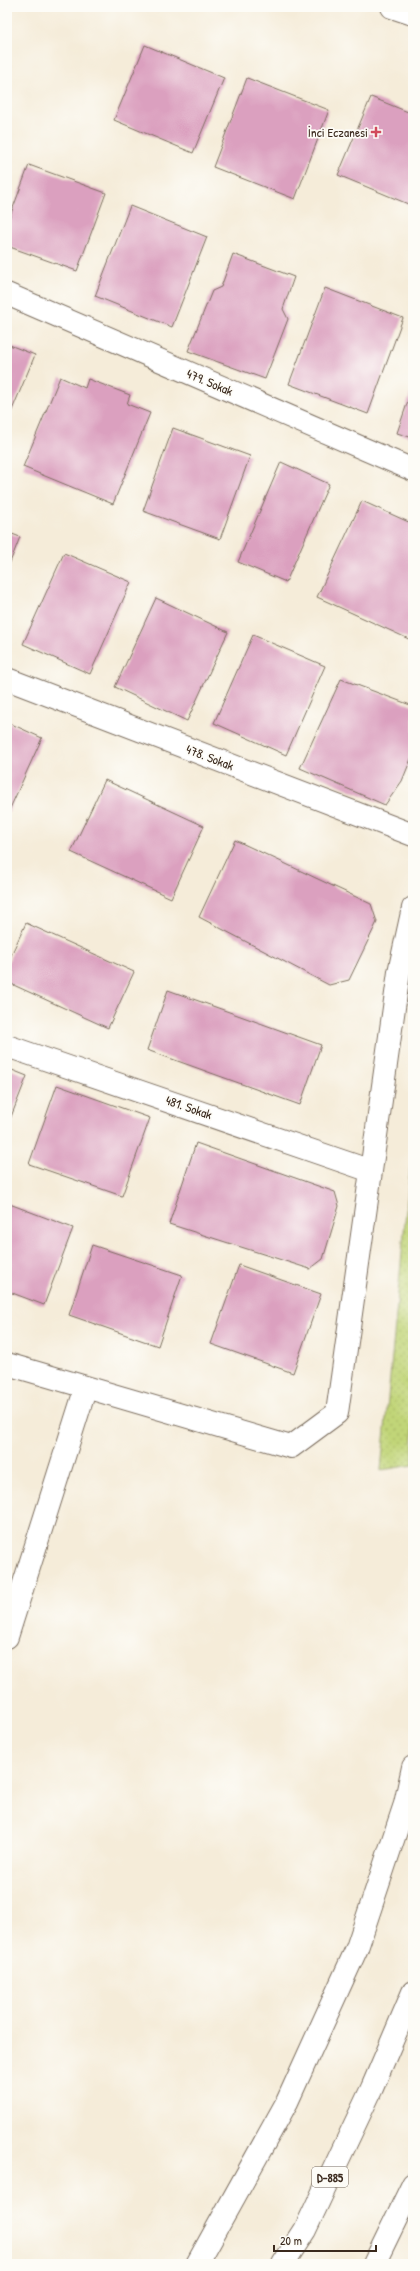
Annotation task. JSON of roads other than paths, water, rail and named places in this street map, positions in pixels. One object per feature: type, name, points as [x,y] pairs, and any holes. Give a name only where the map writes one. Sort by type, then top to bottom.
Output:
[{"type":"main road","points":[[392,7],[413,14]]},
{"type":"main road","name":"479. Sokak","points":[[7,294],[413,470]]},
{"type":"main road","name":"478. Sokak","points":[[7,679],[413,835]]},
{"type":"main road","points":[[7,1364],[291,1447],[337,1413],[399,972],[413,908]]},
{"type":"main road","name":"481. Sokak","points":[[7,1046],[372,1171]]},
{"type":"main road","points":[[7,1637],[86,1387]]},
{"type":"main road","points":[[197,2264],[287,2102],[357,1948],[405,1804],[413,1767]]},
{"type":"main road","name":"D-885","points":[[282,2264],[305,2230],[372,2088],[413,1992]]},
{"type":"main road","points":[[374,2264],[413,2184]]},
{"type":"place","name":"İnci Eczanesi","points":[[376,132]]}]
